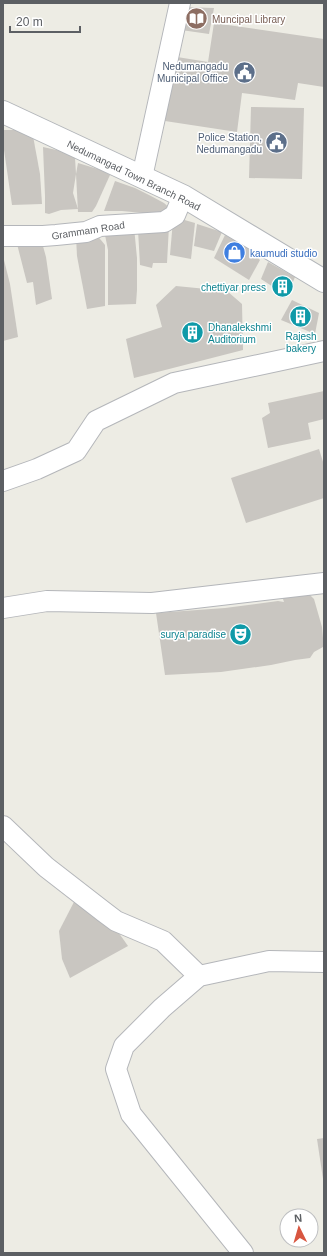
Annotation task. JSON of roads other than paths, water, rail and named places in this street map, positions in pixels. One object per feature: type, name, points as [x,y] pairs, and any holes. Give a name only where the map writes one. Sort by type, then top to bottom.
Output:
[{"type":"main road","name":"Nedumangad Town Branch Road","points":[[3,112],[183,196],[324,281]]},
{"type":"street","points":[[142,177],[180,3]]},
{"type":"street","name":"Grammam Road","points":[[3,236],[50,236],[86,232],[100,226],[164,222],[175,215],[183,196]]},
{"type":"street","points":[[3,481],[37,469],[76,451],[96,421],[174,383],[324,351]]},
{"type":"street","points":[[3,608],[46,602],[152,604],[324,583]]},
{"type":"street","points":[[3,826],[46,867],[104,912],[116,921],[163,941],[198,976]]},
{"type":"street","points":[[243,1253],[131,1114],[116,1069],[124,1046],[162,1008],[198,976],[269,961],[324,962]]},
{"type":"place","name":"Muncipal Library","points":[[197,19]]},
{"type":"place","name":"Nedumangadu Municipal Office","points":[[244,72]]},
{"type":"place","name":"Police Station, Nedumangadu","points":[[277,143]]},
{"type":"place","name":"kaumudi studio","points":[[234,253]]},
{"type":"place","name":"chettiyar press","points":[[282,287]]},
{"type":"place","name":"Rajesh bakery","points":[[301,316]]},
{"type":"place","name":"Dhanalekshmi Auditorium","points":[[193,333]]},
{"type":"place","name":"surya paradise","points":[[241,634]]}]
